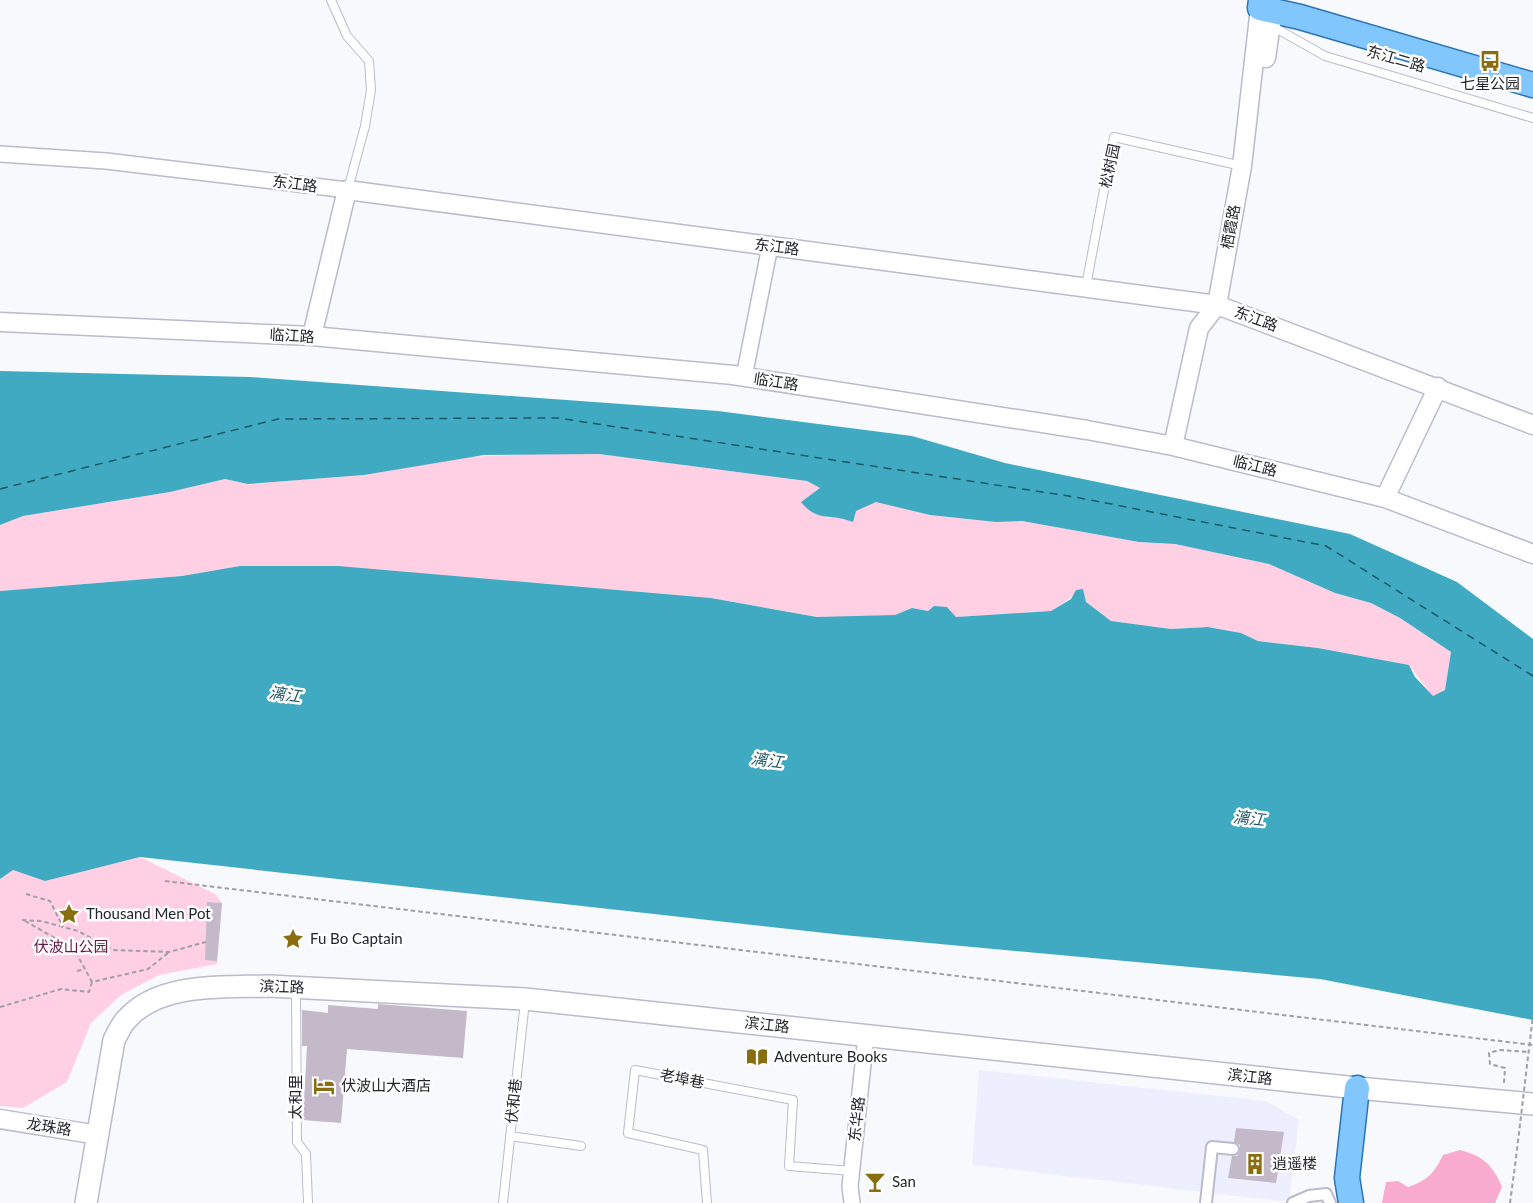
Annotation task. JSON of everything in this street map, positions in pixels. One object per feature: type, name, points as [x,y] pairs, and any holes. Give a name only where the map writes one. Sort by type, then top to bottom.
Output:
[{"type":"main road","name":"东江二路","points":[[1266,11],[1533,85]]},
{"type":"main road","name":"东江二路","points":[[1266,11],[1533,99]]},
{"type":"main road","name":"滨江路","points":[[86,1203],[114,1040],[126,1019],[141,1007],[164,996],[187,991],[248,987],[296,988],[525,999],[1363,1089],[1533,1104]]},
{"type":"main road","points":[[1350,1203],[1347,1178],[1363,1089]]},
{"type":"main road","points":[[1361,1203],[1358,1173],[1363,1089]]},
{"type":"street","name":"栖霞路","points":[[1222,307],[1266,11]]},
{"type":"street","name":"栖霞路","points":[[1173,446],[1199,328],[1222,307],[1266,11]]},
{"type":"street","name":"东江路","points":[[0,154],[106,161],[347,190],[1086,286],[1222,307],[1438,387],[1533,425]]},
{"type":"street","points":[[312,336],[347,190]]},
{"type":"street","points":[[744,377],[770,246]]},
{"type":"street","name":"临江路","points":[[0,322],[312,336],[744,377],[1087,430],[1173,446],[1385,498],[1533,554]]},
{"type":"street","points":[[1385,498],[1438,387]]},
{"type":"street","name":"东华路","points":[[852,1203],[852,1171],[866,1036]]},
{"type":"street","name":"龙珠路","points":[[0,1119],[98,1135]]},
{"type":"street","points":[[1206,1203],[1212,1147],[1233,1149]]},
{"type":"street","points":[[1293,1203],[1309,1196],[1326,1194],[1330,1203]]},
{"type":"lane","points":[[331,0],[347,36],[369,61],[369,102],[347,190]]},
{"type":"lane","points":[[1266,11],[1325,56],[1533,118]]},
{"type":"lane","name":"松树园","points":[[1086,286],[1114,137],[1242,166]]},
{"type":"lane","name":"太和里","points":[[296,988],[297,1142],[306,1155],[308,1203]]},
{"type":"lane","name":"伏和巷","points":[[503,1203],[525,999]]},
{"type":"lane","name":"老埠巷","points":[[707,1203],[703,1150],[628,1133],[635,1070],[793,1100],[789,1166],[852,1171]]},
{"type":"lane","points":[[510,1136],[581,1146]]},
{"type":"path","points":[[165,881],[1533,1045]]},
{"type":"path","points":[[26,894],[50,901],[63,927]]},
{"type":"path","points":[[0,1007],[61,989],[89,992],[92,982],[74,949],[22,920],[41,921],[78,931],[113,950],[169,952]]},
{"type":"path","points":[[92,982],[148,969],[169,952],[197,942],[206,942]]},
{"type":"path","points":[[77,971],[85,969]]},
{"type":"path","points":[[1510,1203],[1533,1015]]},
{"type":"path","points":[[1505,1068],[1490,1064],[1487,1055],[1491,1050],[1528,1052]]},
{"type":"shaded area","points":[[979,1070],[1266,1101],[1299,1120],[1289,1202],[972,1165]]},
{"type":"shaded area","points":[[1460,1150],[1486,1162],[1495,1173],[1502,1187],[1495,1203],[1382,1203],[1386,1182],[1398,1181],[1408,1187],[1415,1185],[1430,1175],[1443,1155]]},
{"type":"green space","points":[[551,453],[599,454],[807,481],[821,488],[801,502],[827,518],[842,518],[876,501],[930,515],[996,522],[1022,521],[1139,542],[1175,544],[1269,564],[1335,593],[1371,603],[1400,618],[1451,652],[1445,690],[1433,697],[1409,665],[1318,648],[1258,641],[1241,633],[1208,627],[1171,629],[1111,621],[1086,602],[1083,589],[1051,611],[956,617],[947,607],[928,611],[912,608],[895,615],[817,617],[711,598],[540,583],[240,566],[182,576],[0,591],[0,525],[23,516],[170,492],[225,479],[248,484],[364,475],[464,457]]},
{"type":"green space","name":"伏波山公园","points":[[140,857],[215,894],[222,903],[217,964],[159,975],[121,995],[91,1023],[67,1082],[23,1108],[0,1106],[0,879],[13,870],[45,880]]},
{"type":"water","name":"漓江","points":[[0,371],[250,377],[718,411],[912,436],[1005,463],[1350,534],[1457,582],[1533,639],[1533,1020],[1320,979],[843,935],[140,857],[45,881],[13,870],[0,879],[0,591],[182,576],[240,566],[338,566],[711,598],[817,617],[895,615],[912,608],[928,611],[934,606],[947,607],[956,617],[1051,611],[1071,599],[1076,590],[1083,589],[1086,602],[1111,621],[1171,629],[1208,627],[1241,633],[1258,641],[1318,648],[1409,665],[1415,677],[1433,696],[1445,690],[1451,652],[1400,618],[1371,603],[1335,593],[1269,564],[1175,544],[1139,542],[1022,521],[996,522],[930,515],[876,502],[856,511],[853,522],[819,515],[807,509],[801,502],[820,488],[807,481],[599,454],[484,455],[364,475],[248,484],[225,479],[170,492],[23,516],[0,525]]},
{"type":"building","points":[[207,902],[222,903],[217,961],[205,960]]},
{"type":"building","name":"伏波山大酒店","points":[[378,1004],[467,1011],[463,1058],[347,1049],[341,1123],[303,1120],[307,1046],[302,1046],[302,1010],[328,1013],[328,1005],[378,1009]]},
{"type":"building","name":"逍遥楼","points":[[1236,1128],[1284,1132],[1276,1183],[1228,1178],[1232,1156],[1237,1156],[1240,1150],[1240,1145],[1234,1142]]},
{"type":"ferry route","points":[[0,489],[278,419],[558,418],[1075,497],[1326,546],[1533,676]]},
{"type":"place","name":"七星公园","points":[[1490,61]]},
{"type":"place","name":"Thousand Men Pot","points":[[69,914]]},
{"type":"place","name":"Fu Bo Captain","points":[[293,939]]},
{"type":"place","name":"Adventure Books","points":[[757,1057]]},
{"type":"place","name":"伏波山大酒店","points":[[324,1086]]},
{"type":"place","name":"逍遥楼","points":[[1255,1164]]},
{"type":"place","name":"San","points":[[875,1182]]}]
